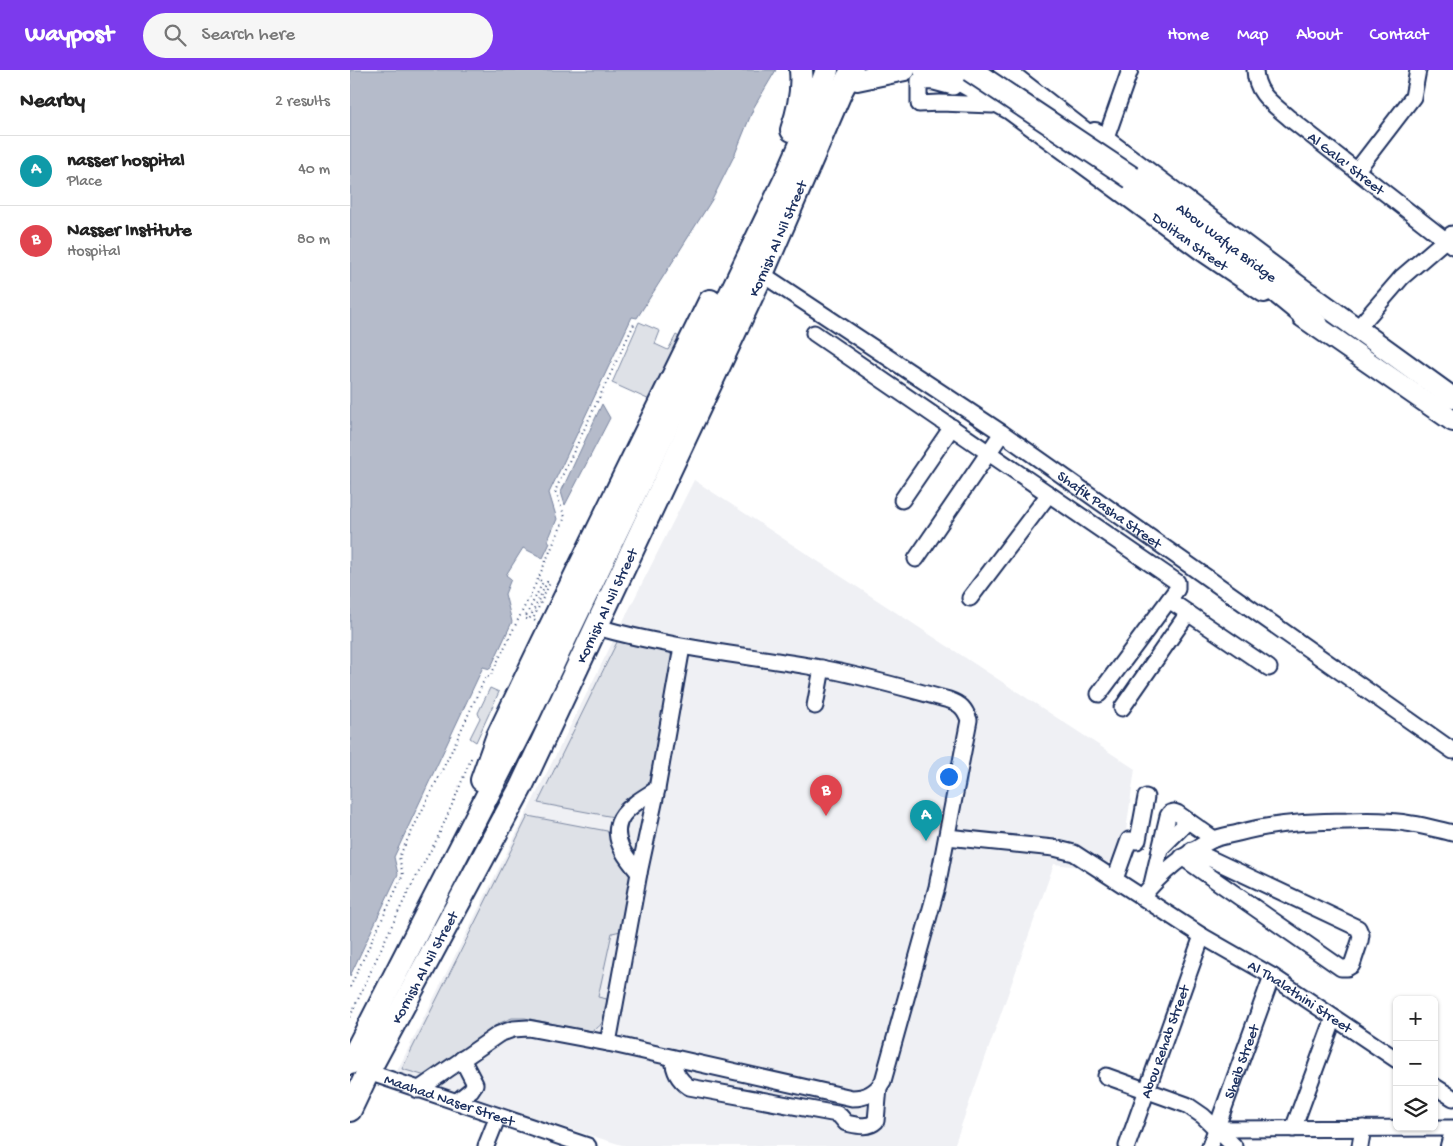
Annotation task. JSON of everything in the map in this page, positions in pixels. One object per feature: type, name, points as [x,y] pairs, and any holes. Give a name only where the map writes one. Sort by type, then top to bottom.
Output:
[{"type":"highway","points":[[459,850],[476,795],[497,738],[788,141],[800,103],[802,84],[800,70]]},
{"type":"highway","name":"Kornish Al Nil Street","points":[[350,1110],[359,1067],[459,850],[524,724],[786,178],[800,146],[827,70]]},
{"type":"highway","points":[[963,74],[1132,178],[1190,220],[1317,325]]},
{"type":"highway","name":"Kornish Al Nil Street","points":[[359,1067],[444,930],[522,787],[855,78]]},
{"type":"highway","points":[[524,724],[529,734],[540,738],[546,737]]},
{"type":"highway","points":[[498,775],[504,773],[516,777],[522,787]]},
{"type":"main road","points":[[855,78],[905,70]]},
{"type":"main road","name":"Dolitan Street","points":[[924,70],[963,74],[1000,103],[1236,274],[1317,325],[1453,421]]},
{"type":"main road","name":"Abou Wafya Bridge","points":[[1004,70],[1123,164],[1374,354],[1453,410]]},
{"type":"main road","name":"Dolitan Street","points":[[1012,70],[1453,398]]},
{"type":"main road","points":[[1451,1146],[1453,1139]]},
{"type":"street","points":[[1105,141],[1130,70]]},
{"type":"street","name":"Al Gala' Street","points":[[1254,70],[1259,89],[1266,98],[1289,118],[1450,239]]},
{"type":"street","points":[[1357,170],[1413,97],[1418,70]]},
{"type":"street","points":[[963,74],[953,87],[934,82],[919,81],[919,104],[992,105],[1000,103]]},
{"type":"street","points":[[1358,329],[1402,277],[1450,239]]},
{"type":"street","name":"Shafik Pasha Street","points":[[762,274],[1002,433],[1453,751]]},
{"type":"street","points":[[814,333],[1177,582],[1177,589],[1099,694]]},
{"type":"street","points":[[902,500],[952,427]]},
{"type":"street","points":[[916,559],[1002,433]]},
{"type":"street","points":[[970,598],[1049,494]]},
{"type":"street","points":[[1169,600],[1269,668]]},
{"type":"street","points":[[1122,708],[1188,613]]},
{"type":"street","points":[[418,1090],[499,1034],[513,1029],[528,1028],[852,1098],[874,1093],[883,1081],[937,887],[969,720],[966,711],[959,704],[949,700],[822,668],[682,647],[597,627]]},
{"type":"street","points":[[608,1044],[638,873],[658,789],[682,647]]},
{"type":"street","points":[[815,706],[822,668]]},
{"type":"street","points":[[638,873],[621,848],[618,824],[623,814],[630,807],[658,789]]},
{"type":"street","points":[[1115,880],[1129,840],[1138,840],[1146,797]]},
{"type":"street","points":[[1152,884],[1170,812],[1174,812],[1214,839]]},
{"type":"street","points":[[1142,897],[1173,863],[1187,854],[1214,839],[1255,828],[1289,823],[1367,820],[1412,824],[1453,833]]},
{"type":"street","points":[[1160,849],[1188,821]]},
{"type":"street","points":[[1174,836],[1187,854],[1341,968],[1347,968],[1352,964],[1360,941],[1358,928],[1187,854]]},
{"type":"street","name":"Al Thalathini Street","points":[[947,837],[1054,848],[1074,853],[1202,936],[1272,976],[1393,1057]]},
{"type":"street","name":"Abou Rehab Street","points":[[1127,1146],[1202,936]]},
{"type":"street","name":"Sheib Street","points":[[1210,1146],[1272,976]]},
{"type":"street","points":[[1292,1128],[1334,1018]]},
{"type":"street","points":[[673,1058],[673,1067],[676,1075],[689,1087],[837,1114],[846,1123],[868,1126],[876,1121],[879,1087]]},
{"type":"street","points":[[456,1102],[471,1090],[475,1084],[462,1059]]},
{"type":"street","name":"Maahad Naser Street","points":[[359,1067],[418,1090],[588,1146]]},
{"type":"street","points":[[1106,1076],[1187,1105],[1203,1116],[1234,1146]]},
{"type":"street","points":[[1438,1089],[1453,1098]]},
{"type":"street","points":[[486,1146],[498,1116]]},
{"type":"street","points":[[1360,1146],[1363,1128]]},
{"type":"street","points":[[1216,1129],[1453,1128]]},
{"type":"path","points":[[350,987],[404,875],[399,857],[486,676],[490,677],[538,579],[565,517],[555,491],[635,322]]},
{"type":"path","points":[[533,619],[550,584],[547,582],[529,620],[525,618],[543,582],[538,579]]},
{"type":"shaded area","points":[[639,322],[660,331],[655,344],[668,350],[676,335],[681,338],[652,401],[612,383]]},
{"type":"shaded area","points":[[694,480],[1135,769],[1120,872],[1054,864],[954,1146],[625,1146],[395,1075]]},
{"type":"shaded area","points":[[619,638],[667,650],[673,657],[674,666],[647,790],[614,817],[538,803]]},
{"type":"shaded area","points":[[490,688],[499,692],[476,742],[470,738],[480,718],[478,713]]},
{"type":"shaded area","points":[[528,816],[607,831],[631,872],[621,931],[612,933],[598,997],[607,999],[603,1020],[598,1027],[589,1031],[525,1018],[512,1018],[500,1023],[429,1077],[402,1069]]},
{"type":"water","points":[[350,70],[776,70],[754,107],[735,154],[713,198],[637,318],[632,317],[549,493],[557,519],[548,540],[550,543],[543,558],[523,548],[506,575],[511,579],[505,594],[512,622],[490,669],[483,667],[394,857],[398,874],[350,976]]},
{"type":"water","points":[[602,404],[610,418],[565,505],[561,492]]},
{"type":"place","name":"Nasser Institute","points":[[826,816]]},
{"type":"place","name":"nasser hospital","points":[[926,841]]}]
